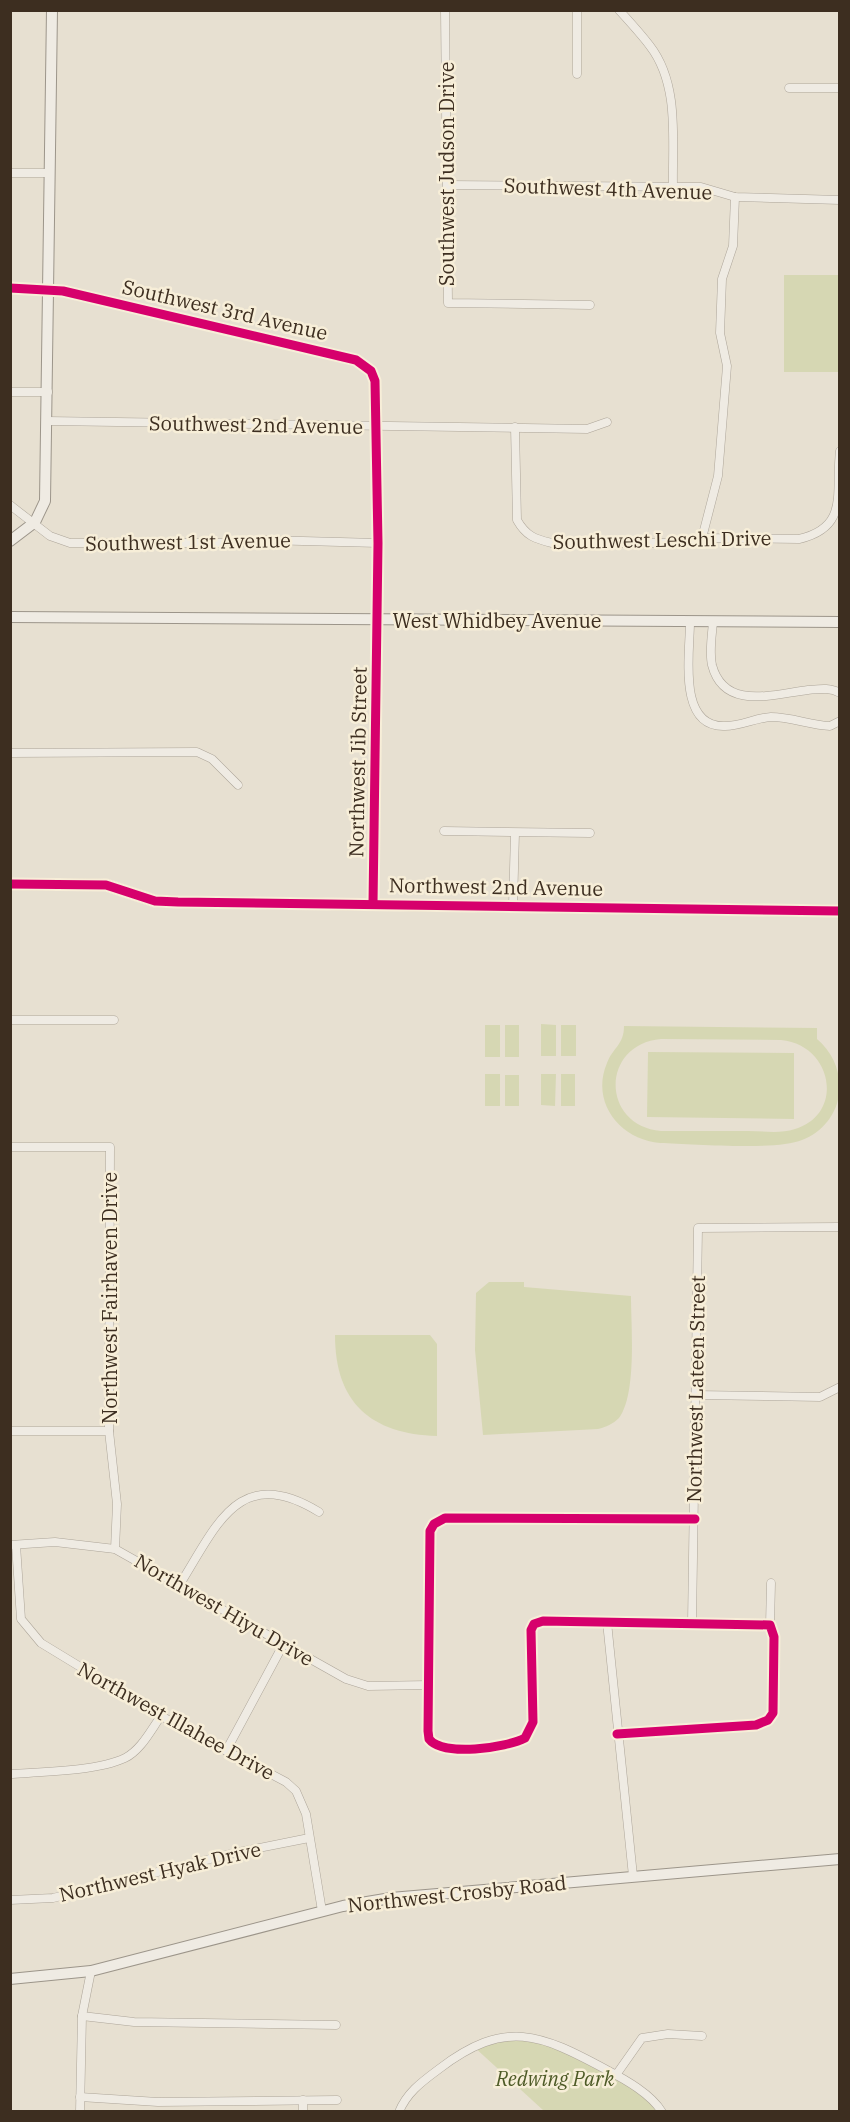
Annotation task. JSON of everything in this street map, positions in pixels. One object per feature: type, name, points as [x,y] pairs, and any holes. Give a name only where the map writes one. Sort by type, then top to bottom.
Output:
[{"type":"street","points":[[10,542],[35,522],[45,501],[52,10]]},
{"type":"street","name":"Southwest Judson Drive","points":[[445,10],[448,303],[590,305]]},
{"type":"street","points":[[577,10],[577,74]]},
{"type":"street","points":[[620,10],[652,48],[666,78],[672,100],[673,187]]},
{"type":"street","points":[[789,88],[840,88]]},
{"type":"street","points":[[10,173],[50,173]]},
{"type":"street","name":"Southwest 4th Avenue","points":[[448,185],[701,187],[735,197],[840,200]]},
{"type":"street","points":[[702,538],[718,476],[727,366],[720,333],[722,279],[733,246],[735,197]]},
{"type":"street","name":"Southwest 3rd Avenue","points":[[10,288],[49,288],[356,360],[371,371],[375,381],[378,543]]},
{"type":"street","points":[[10,392],[48,392]]},
{"type":"street","name":"Southwest 2nd Avenue","points":[[47,421],[587,429],[607,422]]},
{"type":"street","name":"Southwest Leschi Drive","points":[[515,428],[515,510],[523,531],[533,539],[552,543],[682,543],[702,538],[800,539],[822,532],[838,513],[840,451]]},
{"type":"street","name":"Southwest 1st Avenue","points":[[10,505],[35,522],[50,536],[70,543],[238,543],[265,540],[378,543]]},
{"type":"street","name":"Northwest Jib Street","points":[[373,904],[378,543]]},
{"type":"street","name":"West Whidbey Avenue","points":[[10,617],[840,622]]},
{"type":"street","points":[[690,622],[690,699],[694,709],[706,722],[723,727],[758,718],[789,717],[830,726],[840,721]]},
{"type":"street","points":[[713,622],[712,663],[717,678],[730,692],[749,697],[824,688],[840,693]]},
{"type":"street","points":[[10,753],[197,752],[212,759],[238,785]]},
{"type":"street","points":[[444,831],[591,833]]},
{"type":"street","points":[[513,905],[515,833]]},
{"type":"street","name":"Northwest 2nd Avenue","points":[[10,884],[106,885],[164,902],[840,911]]},
{"type":"street","points":[[10,1020],[114,1020]]},
{"type":"street","name":"Northwest Fairhaven Drive","points":[[10,1147],[110,1147],[109,1431],[116,1495],[115,1549]]},
{"type":"street","name":"Northwest Lateen Street","points":[[692,1623],[698,1228],[840,1227]]},
{"type":"street","points":[[696,1395],[820,1397],[840,1387]]},
{"type":"street","points":[[10,1431],[109,1431]]},
{"type":"street","points":[[180,1584],[224,1513],[245,1500],[272,1494],[287,1495],[319,1512]]},
{"type":"street","points":[[694,1519],[445,1518],[439,1521],[430,1531],[429,1539],[428,1731],[433,1745],[453,1749],[515,1743],[525,1738],[533,1722],[531,1640],[534,1624],[543,1621],[770,1624]]},
{"type":"street","name":"Northwest Hiyu Drive","points":[[14,1545],[79,1543],[115,1549],[180,1584],[283,1645],[358,1684],[429,1685]]},
{"type":"street","name":"Northwest Illahee Drive","points":[[14,1545],[19,1608],[26,1629],[41,1643],[161,1716],[286,1782],[296,1791],[306,1814],[322,1911]]},
{"type":"street","points":[[617,1734],[756,1725],[765,1722],[772,1713],[774,1636],[770,1624],[771,1583]]},
{"type":"street","points":[[607,1622],[633,1876]]},
{"type":"street","points":[[226,1751],[283,1645]]},
{"type":"street","points":[[10,1774],[73,1769],[125,1758],[141,1745],[161,1716]]},
{"type":"street","name":"Northwest Hyak Drive","points":[[10,1900],[52,1898],[234,1853],[309,1838]]},
{"type":"street","name":"Northwest Crosby Road","points":[[10,1978],[91,1971],[322,1911],[391,1898],[840,1860]]},
{"type":"street","points":[[80,2112],[82,2016],[91,1971]]},
{"type":"street","points":[[82,2016],[134,2022],[336,2025]]},
{"type":"street","points":[[616,2075],[642,2038],[668,2034],[702,2036]]},
{"type":"street","points":[[399,2112],[404,2100],[419,2084],[476,2044],[514,2036],[557,2043],[616,2075],[656,2103],[662,2112]]},
{"type":"street","points":[[80,2097],[158,2102],[337,2100]]},
{"type":"street","points":[[303,2100],[303,2112]]},
{"type":"street","points":[[158,2102],[158,2112]]},
{"type":"street","points":[[231,2102],[231,2112]]},
{"type":"green space","points":[[784,275],[839,275],[839,372],[784,372]]},
{"type":"green space","points":[[541,1024],[556,1025],[556,1056],[541,1056]]},
{"type":"green space","points":[[485,1025],[500,1025],[500,1057],[485,1057]]},
{"type":"green space","points":[[505,1025],[519,1025],[519,1057],[505,1057]]},
{"type":"green space","points":[[561,1025],[576,1025],[576,1056],[561,1056]]},
{"type":"green space","points":[[624,1026],[817,1028],[817,1039],[832,1056],[839,1077],[836,1107],[828,1121],[816,1132],[802,1140],[789,1143],[733,1146],[660,1143],[646,1140],[633,1135],[612,1117],[603,1092],[603,1078],[607,1063],[624,1032]],"holes":[[[661,1039],[781,1040],[799,1045],[812,1054],[821,1066],[826,1081],[826,1096],[821,1109],[811,1121],[795,1129],[777,1132],[661,1131],[641,1126],[627,1115],[618,1101],[616,1085],[619,1069],[627,1055],[641,1044]]]},
{"type":"green space","points":[[648,1052],[794,1053],[794,1119],[647,1117]]},
{"type":"green space","points":[[485,1074],[500,1074],[500,1106],[485,1106]]},
{"type":"green space","points":[[541,1074],[556,1074],[555,1106],[541,1105]]},
{"type":"green space","points":[[561,1074],[575,1074],[575,1106],[561,1106]]},
{"type":"green space","points":[[505,1075],[519,1075],[519,1106],[505,1106]]},
{"type":"green space","points":[[489,1282],[524,1282],[524,1287],[631,1296],[631,1377],[625,1407],[619,1418],[598,1429],[483,1435],[475,1350],[476,1293]]},
{"type":"green space","points":[[335,1335],[430,1335],[437,1344],[437,1436],[393,1429],[376,1421],[361,1410],[350,1396],[342,1379]]},
{"type":"green space","name":"Redwing Park","points":[[536,2038],[616,2075],[662,2111],[544,2111],[473,2046],[493,2039]]},
{"type":"cycle path","points":[[10,288],[63,291],[356,360],[371,371],[375,381],[378,543],[373,904]]},
{"type":"cycle path","points":[[10,884],[106,885],[155,901],[178,902],[840,911]]},
{"type":"cycle path","points":[[617,1734],[756,1725],[768,1720],[773,1713],[774,1637],[770,1625],[543,1621],[534,1624],[531,1630],[533,1722],[525,1738],[504,1745],[475,1749],[447,1748],[436,1745],[429,1739],[428,1731],[430,1531],[434,1524],[445,1518],[695,1519]]}]
